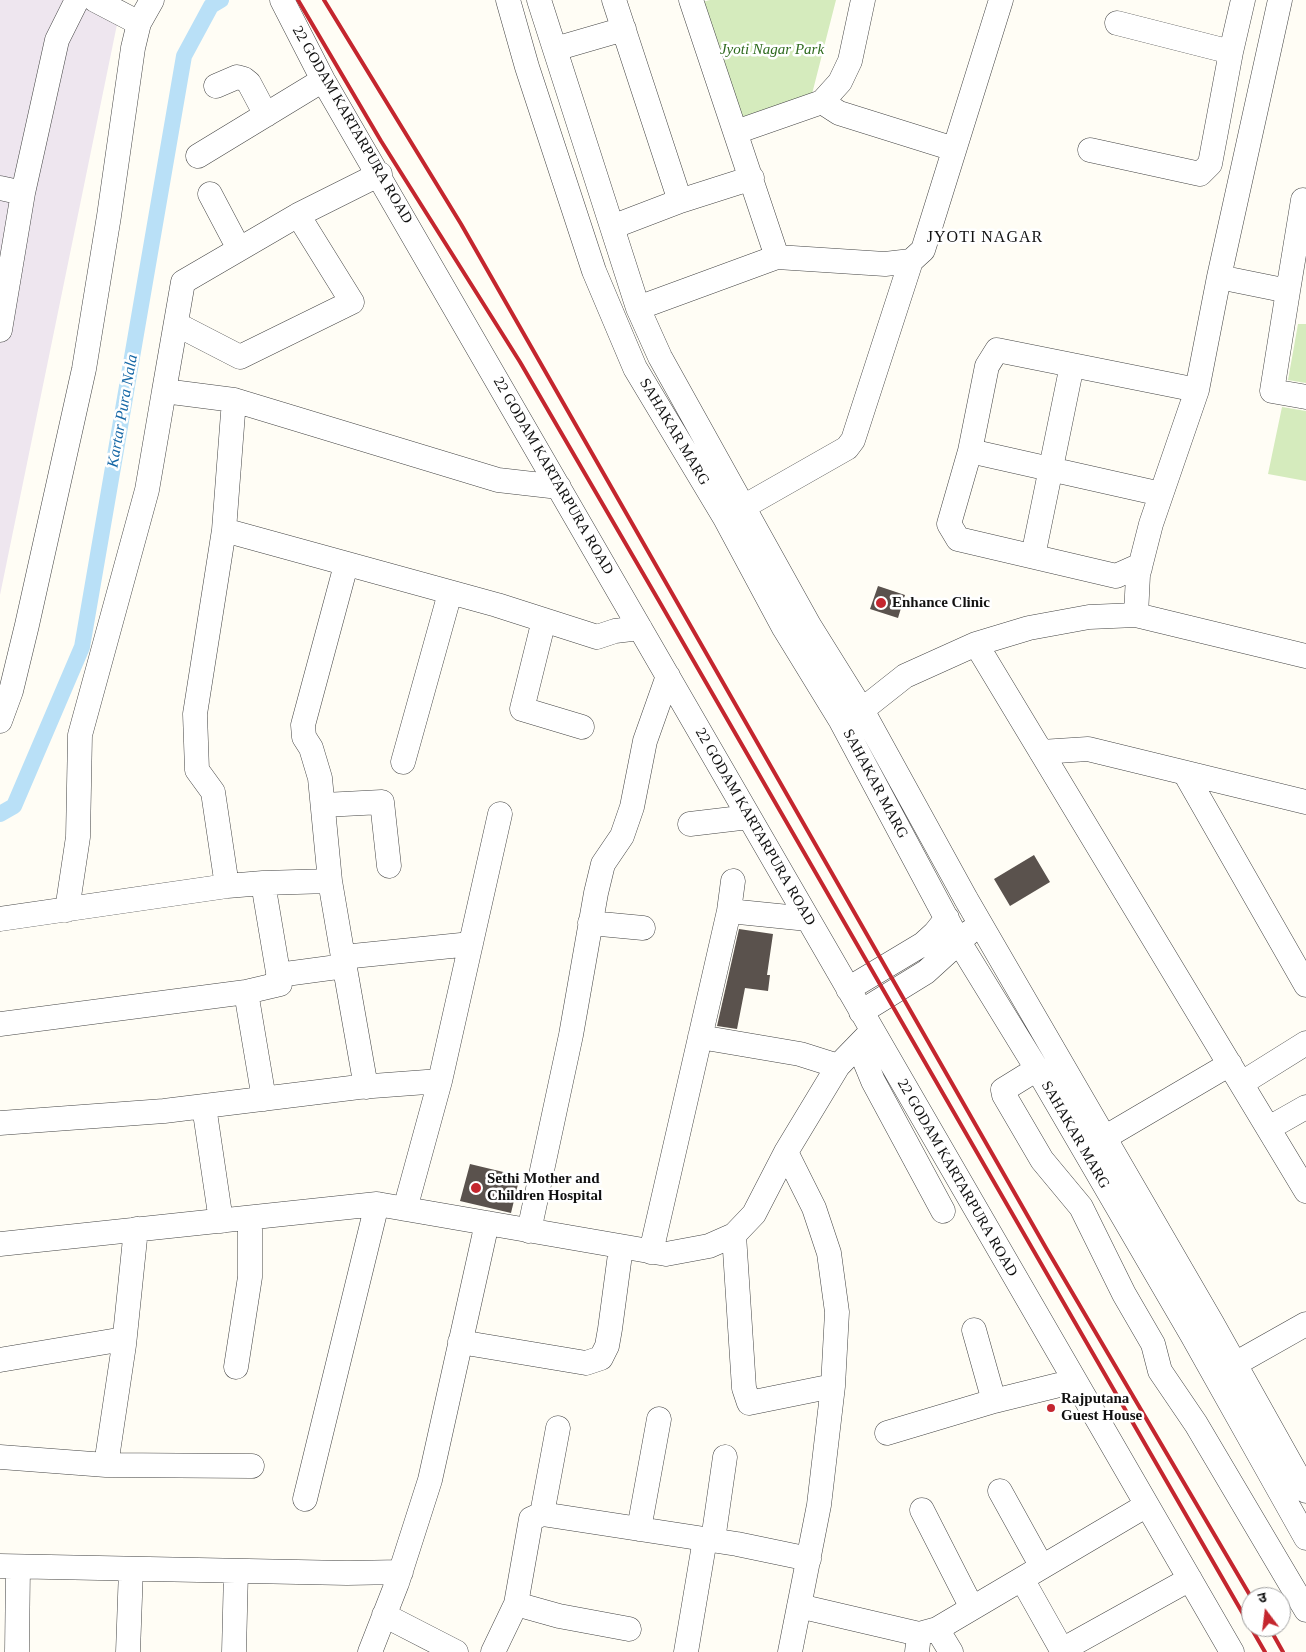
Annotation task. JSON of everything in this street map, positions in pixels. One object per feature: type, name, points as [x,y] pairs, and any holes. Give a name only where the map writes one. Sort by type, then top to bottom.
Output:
[{"type":"street","points":[[0,330],[23,193],[57,40],[77,0]]},
{"type":"street","points":[[95,0],[139,23]]},
{"type":"street","points":[[0,721],[11,691],[27,625],[84,369],[109,216],[133,48],[139,23],[152,0]]},
{"type":"street","name":"22 GODAM KARTARPURA ROAD","points":[[282,0],[323,80],[380,174],[848,989],[864,1030],[1075,1381],[1232,1652]]},
{"type":"street","name":"SAHAKAR MARG","points":[[508,0],[527,67],[594,271],[635,368],[725,518],[784,628],[841,721],[959,942],[1037,1069],[1192,1335],[1306,1538]]},
{"type":"street","name":"SAHAKAR MARG","points":[[539,0],[638,308],[660,357],[745,506],[809,625],[862,710],[980,923],[1235,1364],[1305,1489]]},
{"type":"street","points":[[614,0],[680,201]]},
{"type":"street","points":[[691,0],[778,257]]},
{"type":"street","points":[[736,132],[822,102],[840,82],[850,61],[863,0]]},
{"type":"street","points":[[745,506],[847,448],[853,440],[911,261],[923,250],[1001,0]]},
{"type":"street","points":[[1090,150],[1200,174],[1210,164],[1231,52],[1243,0]]},
{"type":"street","points":[[1136,615],[1140,568],[1161,494],[1197,390],[1219,277],[1280,0]]},
{"type":"street","points":[[1117,23],[1231,52]]},
{"type":"street","points":[[555,49],[624,29]]},
{"type":"street","points":[[216,86],[236,77],[244,79],[249,83],[266,115]]},
{"type":"street","points":[[198,156],[323,80]]},
{"type":"street","points":[[822,102],[840,113],[954,149]]},
{"type":"street","points":[[67,910],[78,837],[78,754],[80,735],[147,490],[183,282],[298,215],[380,174]]},
{"type":"street","points":[[612,227],[680,201],[752,178]]},
{"type":"street","points":[[0,188],[23,193]]},
{"type":"street","points":[[210,194],[239,249]]},
{"type":"street","points":[[1306,200],[1304,200],[1272,391],[1306,397]]},
{"type":"street","points":[[176,324],[240,357],[352,302],[298,215]]},
{"type":"street","points":[[638,308],[778,257],[885,264],[911,261]]},
{"type":"street","points":[[1219,277],[1288,291]]},
{"type":"street","points":[[1140,568],[1134,568],[1116,576],[958,539],[949,524],[970,451],[987,366],[997,350],[1197,390]]},
{"type":"street","points":[[1033,556],[1072,365]]},
{"type":"street","points":[[164,392],[234,400],[498,480],[559,487]]},
{"type":"street","points":[[226,886],[213,792],[197,770],[195,714],[224,530],[234,400]]},
{"type":"street","points":[[970,451],[1161,494]]},
{"type":"street","points":[[224,530],[544,620],[596,637],[615,631],[640,628]]},
{"type":"street","points":[[346,565],[303,725],[304,737],[311,748],[320,778],[330,881],[366,1087]]},
{"type":"street","points":[[403,762],[450,593]]},
{"type":"street","points":[[841,721],[862,710],[905,676],[976,644],[1029,628],[1089,617],[1136,615],[1306,656]]},
{"type":"street","points":[[544,620],[522,709],[582,727]]},
{"type":"street","points":[[976,644],[1306,1191]]},
{"type":"street","points":[[529,1231],[571,1035],[590,923],[603,864],[622,836],[632,807],[645,741],[668,676]]},
{"type":"street","points":[[1042,752],[1088,749],[1186,775],[1306,802]]},
{"type":"street","points":[[1186,775],[1306,985]]},
{"type":"street","points":[[324,805],[382,802],[389,866]]},
{"type":"street","points":[[405,1209],[440,1081],[500,814]]},
{"type":"street","points":[[690,824],[749,817]]},
{"type":"street","points":[[0,919],[226,886],[263,882],[330,881]]},
{"type":"street","points":[[651,1252],[729,911],[733,881]]},
{"type":"street","points":[[0,1024],[246,992],[280,984],[263,882]]},
{"type":"street","points":[[729,911],[808,919]]},
{"type":"street","points":[[848,989],[923,944],[947,918]]},
{"type":"street","points":[[590,923],[643,928]]},
{"type":"street","points":[[0,1244],[377,1204],[651,1252],[666,1254],[700,1248],[734,1235],[754,1214],[786,1152],[838,1066],[864,1030],[980,923]]},
{"type":"street","points":[[278,975],[344,961],[471,944]]},
{"type":"street","points":[[246,992],[264,1098]]},
{"type":"street","points":[[864,1030],[873,1081],[943,1212]]},
{"type":"street","points":[[700,1038],[800,1054],[838,1066]]},
{"type":"street","points":[[1104,1138],[1236,1074],[1306,1043]]},
{"type":"street","points":[[1037,1069],[1003,1090],[1004,1095],[1042,1160],[1081,1207],[1110,1268],[1153,1344],[1160,1372],[1196,1424],[1306,1610]]},
{"type":"street","points":[[0,1123],[204,1106],[366,1087],[440,1081]]},
{"type":"street","points":[[204,1106],[221,1221]]},
{"type":"street","points":[[1269,1128],[1306,1107]]},
{"type":"street","points":[[786,1152],[814,1208],[828,1253],[837,1312],[833,1386],[819,1505],[790,1652]]},
{"type":"street","points":[[305,1499],[377,1204]]},
{"type":"street","points":[[236,1367],[250,1277],[250,1218]]},
{"type":"street","points":[[370,1652],[401,1572],[430,1480],[487,1223]]},
{"type":"street","points":[[106,1466],[124,1339],[136,1229]]},
{"type":"street","points":[[734,1235],[744,1388],[749,1403],[833,1386]]},
{"type":"street","points":[[460,1342],[586,1363],[601,1358],[610,1329],[620,1247]]},
{"type":"street","points":[[1235,1364],[1306,1324]]},
{"type":"street","points":[[974,1330],[994,1402]]},
{"type":"street","points":[[0,1360],[124,1339]]},
{"type":"street","points":[[888,1433],[1075,1381]]},
{"type":"street","points":[[639,1529],[659,1419]]},
{"type":"street","points":[[542,1514],[558,1428]]},
{"type":"street","points":[[0,1457],[106,1466],[252,1466]]},
{"type":"street","points":[[686,1652],[725,1457]]},
{"type":"street","points":[[1000,1491],[1062,1651],[1190,1579]]},
{"type":"street","points":[[924,1638],[1147,1505]]},
{"type":"street","points":[[922,1510],[972,1608]]},
{"type":"street","points":[[493,1652],[516,1604],[532,1519],[542,1514],[709,1540],[809,1559]]},
{"type":"street","points":[[17,1652],[9,1566],[236,1571],[401,1572]]},
{"type":"street","points":[[128,1652],[131,1569]]},
{"type":"street","points":[[234,1652],[236,1571]]},
{"type":"street","points":[[516,1604],[559,1616],[629,1629]]},
{"type":"street","points":[[799,1606],[924,1638],[951,1652]]},
{"type":"street","points":[[384,1615],[456,1652]]},
{"type":"shaded area","points":[[0,0],[122,0],[0,595]]},
{"type":"green space","name":"Jyoti Nagar Park","points":[[710,0],[836,0],[812,94],[742,117],[702,2]]},
{"type":"green space","points":[[1298,324],[1306,324],[1306,383],[1288,380]]},
{"type":"green space","points":[[1282,407],[1306,411],[1306,481],[1268,474]]},
{"type":"building","points":[[878,586],[905,595],[898,618],[870,609]]},
{"type":"building","points":[[1034,855],[1050,882],[1010,906],[994,879]]},
{"type":"building","points":[[739,929],[773,934],[767,975],[770,975],[768,991],[745,988],[737,1029],[717,1026]]},
{"type":"building","points":[[470,1164],[520,1176],[511,1213],[460,1201]]},
{"type":"waterway","name":"Kartar Pura Nala","points":[[0,814],[14,806],[82,647],[184,56],[211,6],[221,0]]},
{"type":"railway","points":[[298,0],[381,141],[520,362],[1265,1652]]},
{"type":"railway","points":[[324,0],[461,224],[1046,1248],[1245,1587]]},
{"type":"railway","points":[[1275,1637],[1283,1652]]},
{"type":"place","name":"Enhance Clinic","points":[[881,603]]},
{"type":"place","name":"Sethi Mother and Children Hospital","points":[[476,1188]]},
{"type":"place","name":"Rajputana Guest House","points":[[1051,1408]]},
{"type":"district","name":"JYOTI NAGAR","points":[[985,238]]}]
